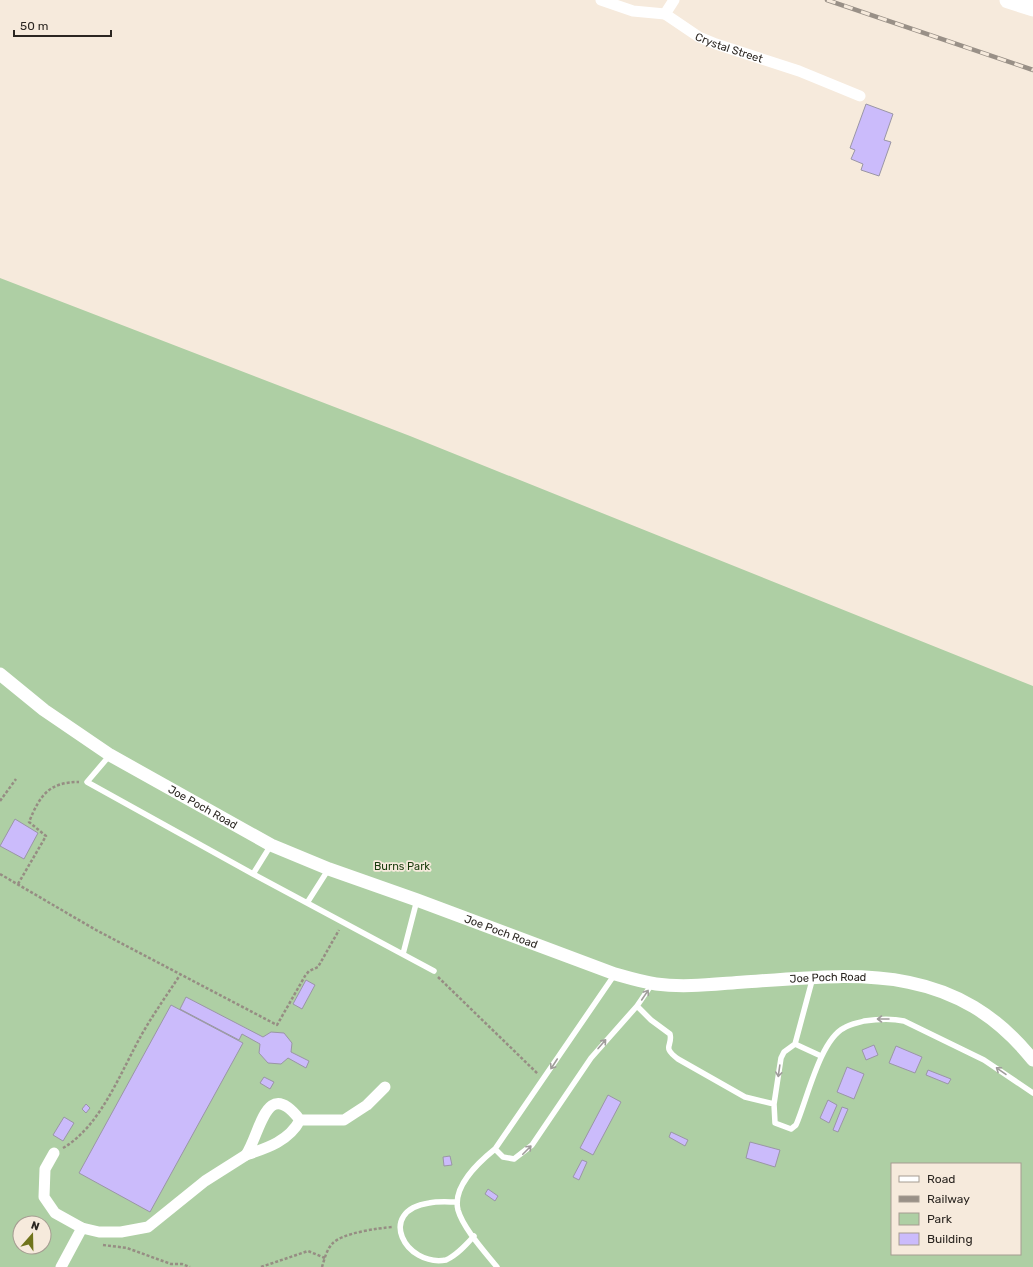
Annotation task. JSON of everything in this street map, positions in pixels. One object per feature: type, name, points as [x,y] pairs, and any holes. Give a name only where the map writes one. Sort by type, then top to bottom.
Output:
[{"type":"main road","points":[[1008,0],[1033,8]]},
{"type":"street","points":[[601,0],[633,11],[665,14],[674,0]]},
{"type":"street","name":"Crystal Street","points":[[665,14],[674,22],[716,44],[799,71],[860,96]]},
{"type":"street","name":"Joe Poch Road","points":[[0,674],[44,710],[110,755],[271,845],[329,869],[417,900],[615,974],[653,984],[676,986],[813,977],[872,976],[902,980],[930,987],[970,1004],[1010,1035],[1033,1060]]},
{"type":"street","points":[[246,1155],[266,1113],[273,1103],[276,1102],[283,1104],[300,1120],[344,1120],[367,1105],[385,1087]]},
{"type":"street","points":[[54,1153],[45,1169],[44,1197],[54,1213],[80,1233],[121,1232],[148,1227],[205,1181],[246,1155],[268,1148],[287,1137],[300,1120]]},
{"type":"street","points":[[61,1267],[80,1233]]},
{"type":"lane","points":[[110,755],[87,782],[253,874],[434,971]]},
{"type":"lane","points":[[253,874],[271,845]]},
{"type":"lane","points":[[307,903],[329,869]]},
{"type":"lane","points":[[403,954],[417,900]]},
{"type":"lane","points":[[497,1267],[462,1219],[457,1202],[467,1176],[480,1161],[495,1149],[544,1080],[615,974]]},
{"type":"lane","points":[[813,977],[795,1044],[784,1052],[781,1058],[774,1104],[775,1123],[785,1128],[794,1128],[811,1088],[821,1056],[842,1028],[874,1020],[897,1020],[984,1060],[1033,1093]]},
{"type":"lane","points":[[495,1149],[508,1160],[514,1160],[527,1150],[591,1058],[637,1006],[653,984]]},
{"type":"lane","points":[[637,1006],[651,1020],[670,1034],[668,1047],[672,1054],[678,1059],[745,1097],[774,1104]]},
{"type":"lane","points":[[795,1044],[821,1056]]},
{"type":"lane","points":[[457,1202],[429,1203],[422,1205],[405,1216],[400,1227],[405,1248],[413,1255],[429,1261],[437,1262],[449,1258],[474,1236]]},
{"type":"path","points":[[0,801],[16,779]]},
{"type":"path","points":[[18,884],[46,836],[29,822],[41,798],[52,787],[59,783],[87,782]]},
{"type":"path","points":[[0,874],[96,930],[277,1026],[305,976],[309,971],[318,967],[343,922]]},
{"type":"path","points":[[434,971],[440,981],[544,1080]]},
{"type":"path","points":[[54,1153],[74,1140],[100,1111],[153,1016],[180,975]]},
{"type":"path","points":[[322,1267],[331,1244],[339,1239],[378,1228],[400,1227]]},
{"type":"path","points":[[80,1233],[99,1244],[127,1248],[167,1262],[182,1264],[190,1267]]},
{"type":"path","points":[[260,1267],[308,1251],[325,1258]]},
{"type":"green space","name":"Burns Park","points":[[0,278],[410,436],[1033,686],[1033,1267],[0,1267]]},
{"type":"building","points":[[866,104],[893,114],[884,140],[891,142],[879,176],[861,170],[863,164],[851,159],[855,150],[850,148]]},
{"type":"building","points":[[15,819],[38,833],[24,859],[0,846]]},
{"type":"building","points":[[306,980],[315,985],[302,1009],[293,1004]]},
{"type":"building","points":[[186,997],[263,1037],[271,1032],[284,1033],[292,1043],[291,1052],[309,1061],[306,1068],[288,1058],[281,1064],[268,1063],[259,1053],[260,1044],[242,1034],[239,1040],[180,1009]]},
{"type":"building","points":[[171,1005],[243,1043],[150,1212],[79,1173]]},
{"type":"building","points":[[874,1045],[878,1055],[866,1060],[862,1050]]},
{"type":"building","points":[[896,1046],[922,1057],[915,1073],[889,1063]]},
{"type":"building","points":[[847,1067],[864,1074],[854,1099],[837,1092]]},
{"type":"building","points":[[928,1070],[951,1079],[948,1084],[926,1075]]},
{"type":"building","points":[[264,1077],[274,1082],[270,1089],[260,1083]]},
{"type":"building","points":[[608,1095],[621,1102],[593,1155],[580,1148]]},
{"type":"building","points":[[828,1100],[837,1105],[829,1123],[820,1118]]},
{"type":"building","points":[[86,1104],[90,1108],[86,1113],[82,1109]]},
{"type":"building","points":[[842,1107],[848,1109],[838,1132],[833,1130]]},
{"type":"building","points":[[64,1117],[74,1123],[63,1141],[53,1135]]},
{"type":"building","points":[[671,1132],[688,1140],[685,1146],[669,1137]]},
{"type":"building","points":[[750,1142],[780,1150],[775,1167],[746,1158]]},
{"type":"building","points":[[450,1156],[452,1165],[444,1166],[443,1157]]},
{"type":"building","points":[[582,1160],[587,1162],[579,1180],[573,1177]]},
{"type":"building","points":[[488,1189],[498,1196],[495,1201],[485,1194]]},
{"type":"railway","points":[[827,0],[1033,70]]}]
